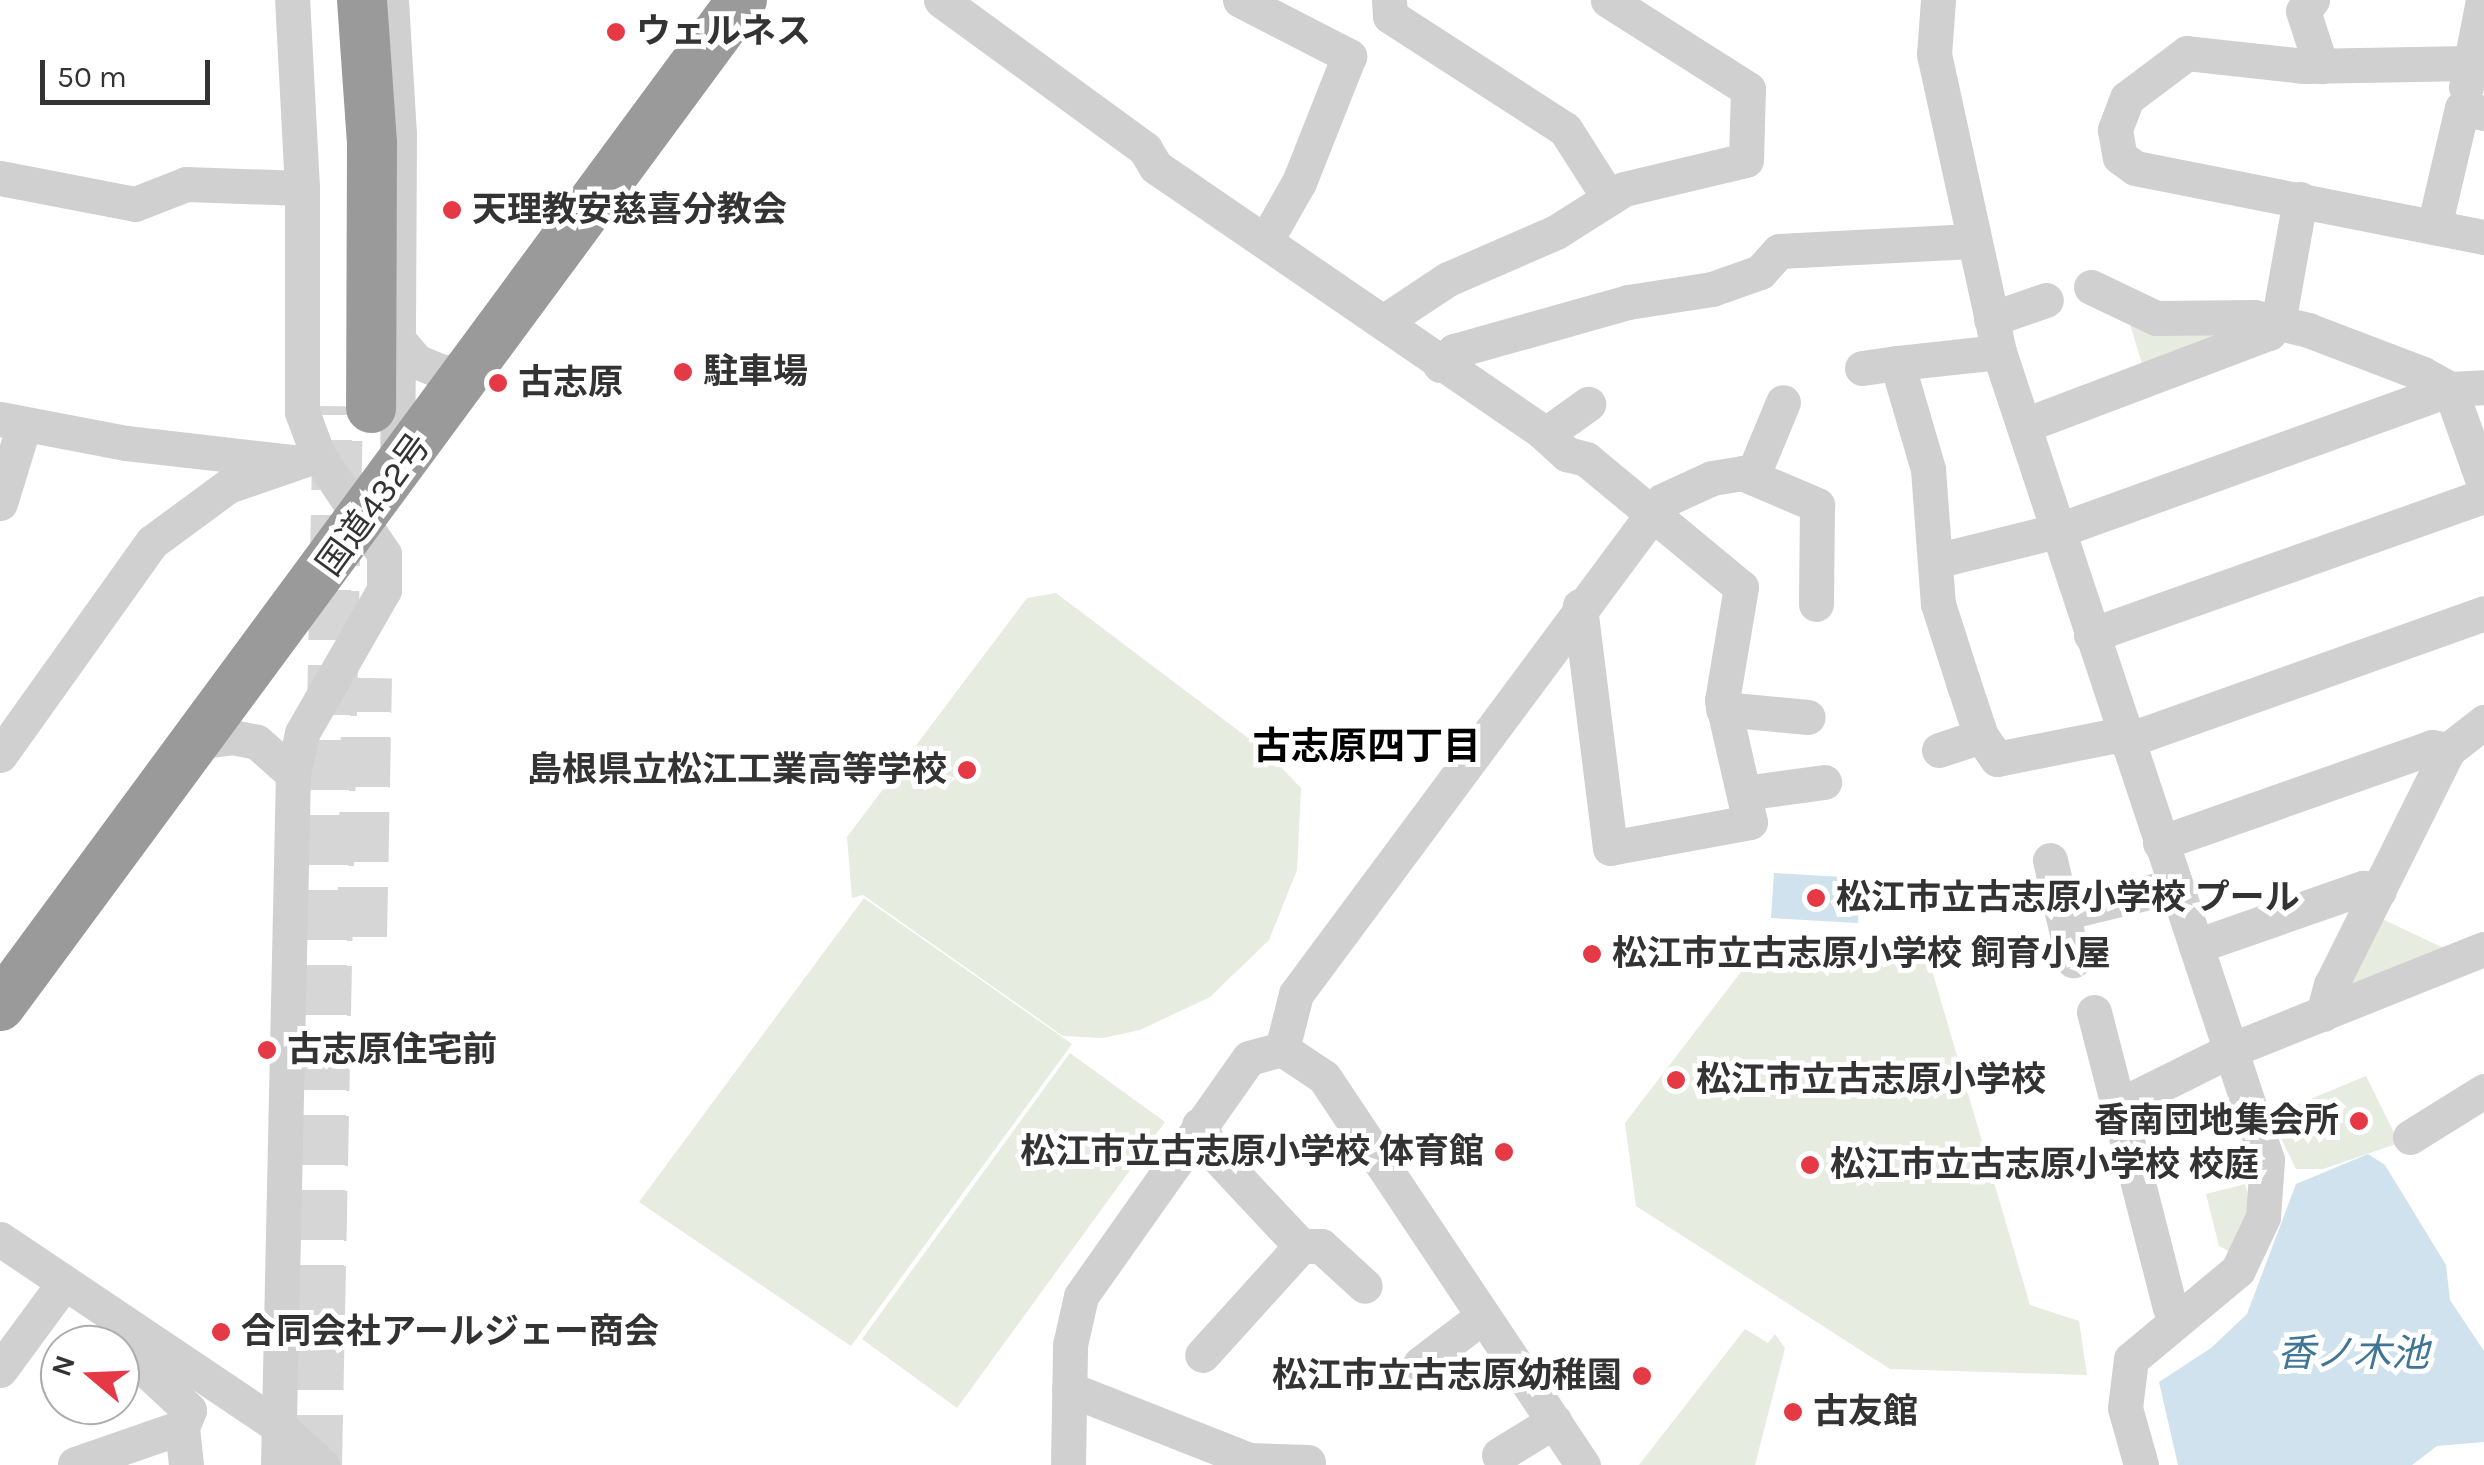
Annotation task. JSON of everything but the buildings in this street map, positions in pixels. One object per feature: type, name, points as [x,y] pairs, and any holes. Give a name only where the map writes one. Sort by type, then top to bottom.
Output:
[{"type":"highway","points":[[330,0],[355,407],[372,144],[362,0]]},
{"type":"highway","name":"国道432号","points":[[0,1006],[198,742],[373,539],[396,476],[742,0]]},
{"type":"street","points":[[278,1465],[294,774],[302,733],[384,590],[373,539],[306,458],[301,396],[302,188],[292,0]]},
{"type":"street","points":[[390,0],[401,343],[396,476]]},
{"type":"street","points":[[941,0],[1145,149],[1156,167],[1546,434],[1741,587],[1724,709],[1750,822],[1610,848],[1580,606]]},
{"type":"street","points":[[1240,0],[1368,27],[1390,16],[1565,129],[1609,198]]},
{"type":"street","points":[[1383,322],[1448,279],[1556,232],[1637,184],[1742,163],[1750,145],[1748,89],[1740,80],[1608,0]]},
{"type":"street","points":[[1938,0],[1934,54],[1965,180],[1972,241],[1995,336],[2124,738],[2267,1160],[2263,1218],[2238,1270],[2131,1360],[2125,1408],[2141,1465]]},
{"type":"street","points":[[2312,0],[2303,11],[2321,66]]},
{"type":"street","points":[[2434,226],[2473,110],[2469,63],[2482,0]]},
{"type":"street","points":[[1266,240],[1299,182],[1368,27]]},
{"type":"street","points":[[2469,63],[2321,66],[2186,53],[2126,98],[2116,117],[2116,146],[2128,164],[2484,236]]},
{"type":"street","points":[[0,178],[135,204],[186,184],[302,188]]},
{"type":"street","points":[[2025,425],[2258,340],[2278,323],[2300,198]]},
{"type":"street","points":[[1440,365],[1454,351],[1611,307],[1675,290],[1712,290],[1760,272],[1778,251],[1972,241]]},
{"type":"street","points":[[2091,287],[2156,318],[2254,317],[2278,323],[2467,388]]},
{"type":"street","points":[[1862,368],[1995,336],[2046,300]]},
{"type":"street","points":[[401,343],[416,361],[442,372],[471,371]]},
{"type":"street","points":[[1897,362],[1928,469],[1938,604],[1980,736],[1993,756],[2006,760],[2124,738],[2484,613]]},
{"type":"street","points":[[2467,388],[2484,484]]},
{"type":"street","points":[[1935,561],[2056,530],[2467,388]]},
{"type":"street","points":[[1752,476],[1784,402]]},
{"type":"street","points":[[1546,434],[1588,404]]},
{"type":"street","points":[[0,502],[12,422],[306,458]]},
{"type":"street","points":[[0,756],[152,542],[228,486],[306,458]]},
{"type":"street","points":[[1282,1049],[1296,994],[1648,513],[1712,478],[1752,476],[1817,505],[1816,604]]},
{"type":"street","points":[[2091,635],[2484,496]]},
{"type":"street","points":[[1724,709],[1808,717]]},
{"type":"street","points":[[2323,1014],[2448,750],[2484,722]]},
{"type":"street","points":[[1938,750],[1980,736]]},
{"type":"street","points":[[198,742],[257,742],[294,774]]},
{"type":"street","points":[[2160,843],[2432,747],[2448,750]]},
{"type":"street","points":[[1744,793],[1824,782]]},
{"type":"street","points":[[2050,860],[2074,960]]},
{"type":"street","points":[[2062,912],[2174,886]]},
{"type":"street","points":[[2196,946],[2363,888],[2379,891]]},
{"type":"street","points":[[2120,1105],[2231,1050],[2484,948]]},
{"type":"street","points":[[2094,1012],[2170,1308]]},
{"type":"street","points":[[1068,1465],[1072,1327],[1081,1296],[1249,1058],[1282,1049],[1324,1077],[1583,1465]]},
{"type":"street","points":[[2410,1137],[2484,1092]]},
{"type":"street","points":[[1199,1125],[1212,1152],[1301,1246],[1321,1246],[1364,1286]]},
{"type":"street","points":[[0,1239],[64,1283],[107,1325]]},
{"type":"street","points":[[1202,1355],[1301,1246]]},
{"type":"street","points":[[0,1370],[64,1283]]},
{"type":"street","points":[[1420,1364],[1484,1316]]},
{"type":"street","points":[[140,1348],[280,1427],[322,1465]]},
{"type":"street","points":[[140,1359],[189,1410],[182,1427],[186,1465]]},
{"type":"street","points":[[1069,1389],[1248,1463],[1308,1462]]},
{"type":"street","points":[[1499,1455],[1554,1422]]},
{"type":"street","points":[[76,1464],[182,1427]]},
{"type":"shaded area","points":[[2129,321],[2248,322],[2143,367]]},
{"type":"shaded area","points":[[1056,593],[1264,750],[1301,788],[1297,870],[1269,940],[1210,997],[1140,1030],[1103,1038],[1063,1036],[863,895],[852,898],[847,837],[1027,598]]},
{"type":"shaded area","points":[[864,898],[1072,1044],[851,1346],[639,1202]]},
{"type":"shaded area","points":[[2378,917],[2450,951],[2344,998]]},
{"type":"shaded area","name":"松江市立古志原小学校 校庭","points":[[1767,938],[1926,950],[2030,1305],[2079,1321],[2087,1375],[1890,1369],[1636,1206],[1625,1123]]},
{"type":"shaded area","points":[[1070,1053],[1165,1122],[957,1408],[862,1339]]},
{"type":"shaded area","points":[[2366,1076],[2399,1143],[2323,1169],[2296,1169],[2270,1116]]},
{"type":"shaded area","points":[[2245,1184],[2251,1204],[2230,1252],[2219,1246],[2206,1194]]},
{"type":"shaded area","points":[[1745,1329],[1768,1343],[1775,1334],[1785,1348],[1755,1465],[1639,1465]]},
{"type":"water","name":"松江市立古志原小学校 プール","points":[[1774,873],[1860,878],[1858,923],[1771,918]]},
{"type":"water","name":"香ノ木池","points":[[2368,1154],[2385,1165],[2446,1265],[2450,1300],[2484,1351],[2484,1442],[2437,1446],[2412,1465],[2178,1465],[2159,1382],[2211,1348],[2247,1314],[2296,1184]]},
{"type":"tunnel","points":[[317,1465],[338,406]]},
{"type":"tunnel","points":[[362,937],[367,678]]},
{"type":"place","name":"ウェルネス","points":[[616,32]]},
{"type":"place","name":"天理教安慈喜分教会","points":[[452,210]]},
{"type":"place","name":"駐車場","points":[[683,372]]},
{"type":"place","name":"古志原","points":[[498,383]]},
{"type":"place","name":"島根県立松江工業高等学校","points":[[967,770]]},
{"type":"place","name":"松江市立古志原小学校 プール","points":[[1816,898]]},
{"type":"place","name":"松江市立古志原小学校 飼育小屋","points":[[1592,954]]},
{"type":"place","name":"古志原住宅前","points":[[267,1050]]},
{"type":"place","name":"松江市立古志原小学校","points":[[1676,1080]]},
{"type":"place","name":"香南団地集会所","points":[[2359,1121]]},
{"type":"place","name":"松江市立古志原小学校 体育館","points":[[1504,1152]]},
{"type":"place","name":"松江市立古志原小学校 校庭","points":[[1810,1165]]},
{"type":"place","name":"合同会社アールジェー商会","points":[[221,1332]]},
{"type":"place","name":"松江市立古志原幼稚園","points":[[1642,1376]]},
{"type":"place","name":"古友館","points":[[1793,1412]]},
{"type":"district","name":"古志原四丁目","points":[[1367,747]]}]
